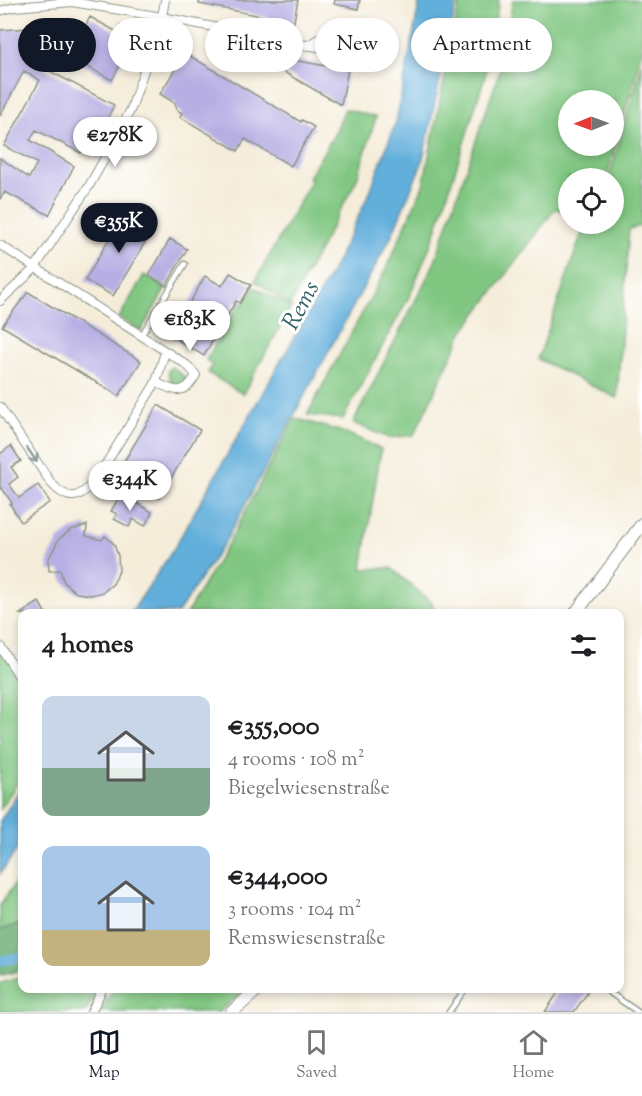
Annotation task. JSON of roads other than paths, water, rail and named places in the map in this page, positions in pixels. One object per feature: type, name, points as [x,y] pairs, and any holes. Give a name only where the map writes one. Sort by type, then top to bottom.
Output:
[{"type":"main road","points":[[579,609],[642,524]]},
{"type":"main road","points":[[232,1012],[253,993]]},
{"type":"street","points":[[0,301],[34,269],[89,186],[116,140],[131,109],[162,17],[165,0]]},
{"type":"street","points":[[0,11],[15,7],[72,2],[162,17],[307,46],[358,55],[362,30],[339,26],[307,46]]},
{"type":"street","points":[[0,245],[34,269],[187,365],[196,375],[191,383],[179,391],[169,390],[156,382]]},
{"type":"street","points":[[0,406],[51,483],[68,497],[77,495],[86,491],[96,480],[156,382],[165,352]]},
{"type":"street","points":[[0,646],[18,675]]},
{"type":"street","points":[[91,1012],[100,993]]},
{"type":"lane","points":[[141,336],[185,264]]},
{"type":"lane","points":[[449,1012],[462,993]]},
{"type":"lane","points":[[610,993],[638,1012]]},
{"type":"water","points":[[420,0],[457,0],[453,18],[416,18]]},
{"type":"water","points":[[411,46],[411,72],[442,72],[422,163],[391,237],[226,540],[181,609],[134,609],[173,550],[332,271],[369,194],[396,122]]},
{"type":"water","points":[[18,792],[18,848],[0,874],[0,821]]},
{"type":"waterway","points":[[0,961],[18,958]]},
{"type":"water label","name":"Rems","points":[[302,306]]}]
